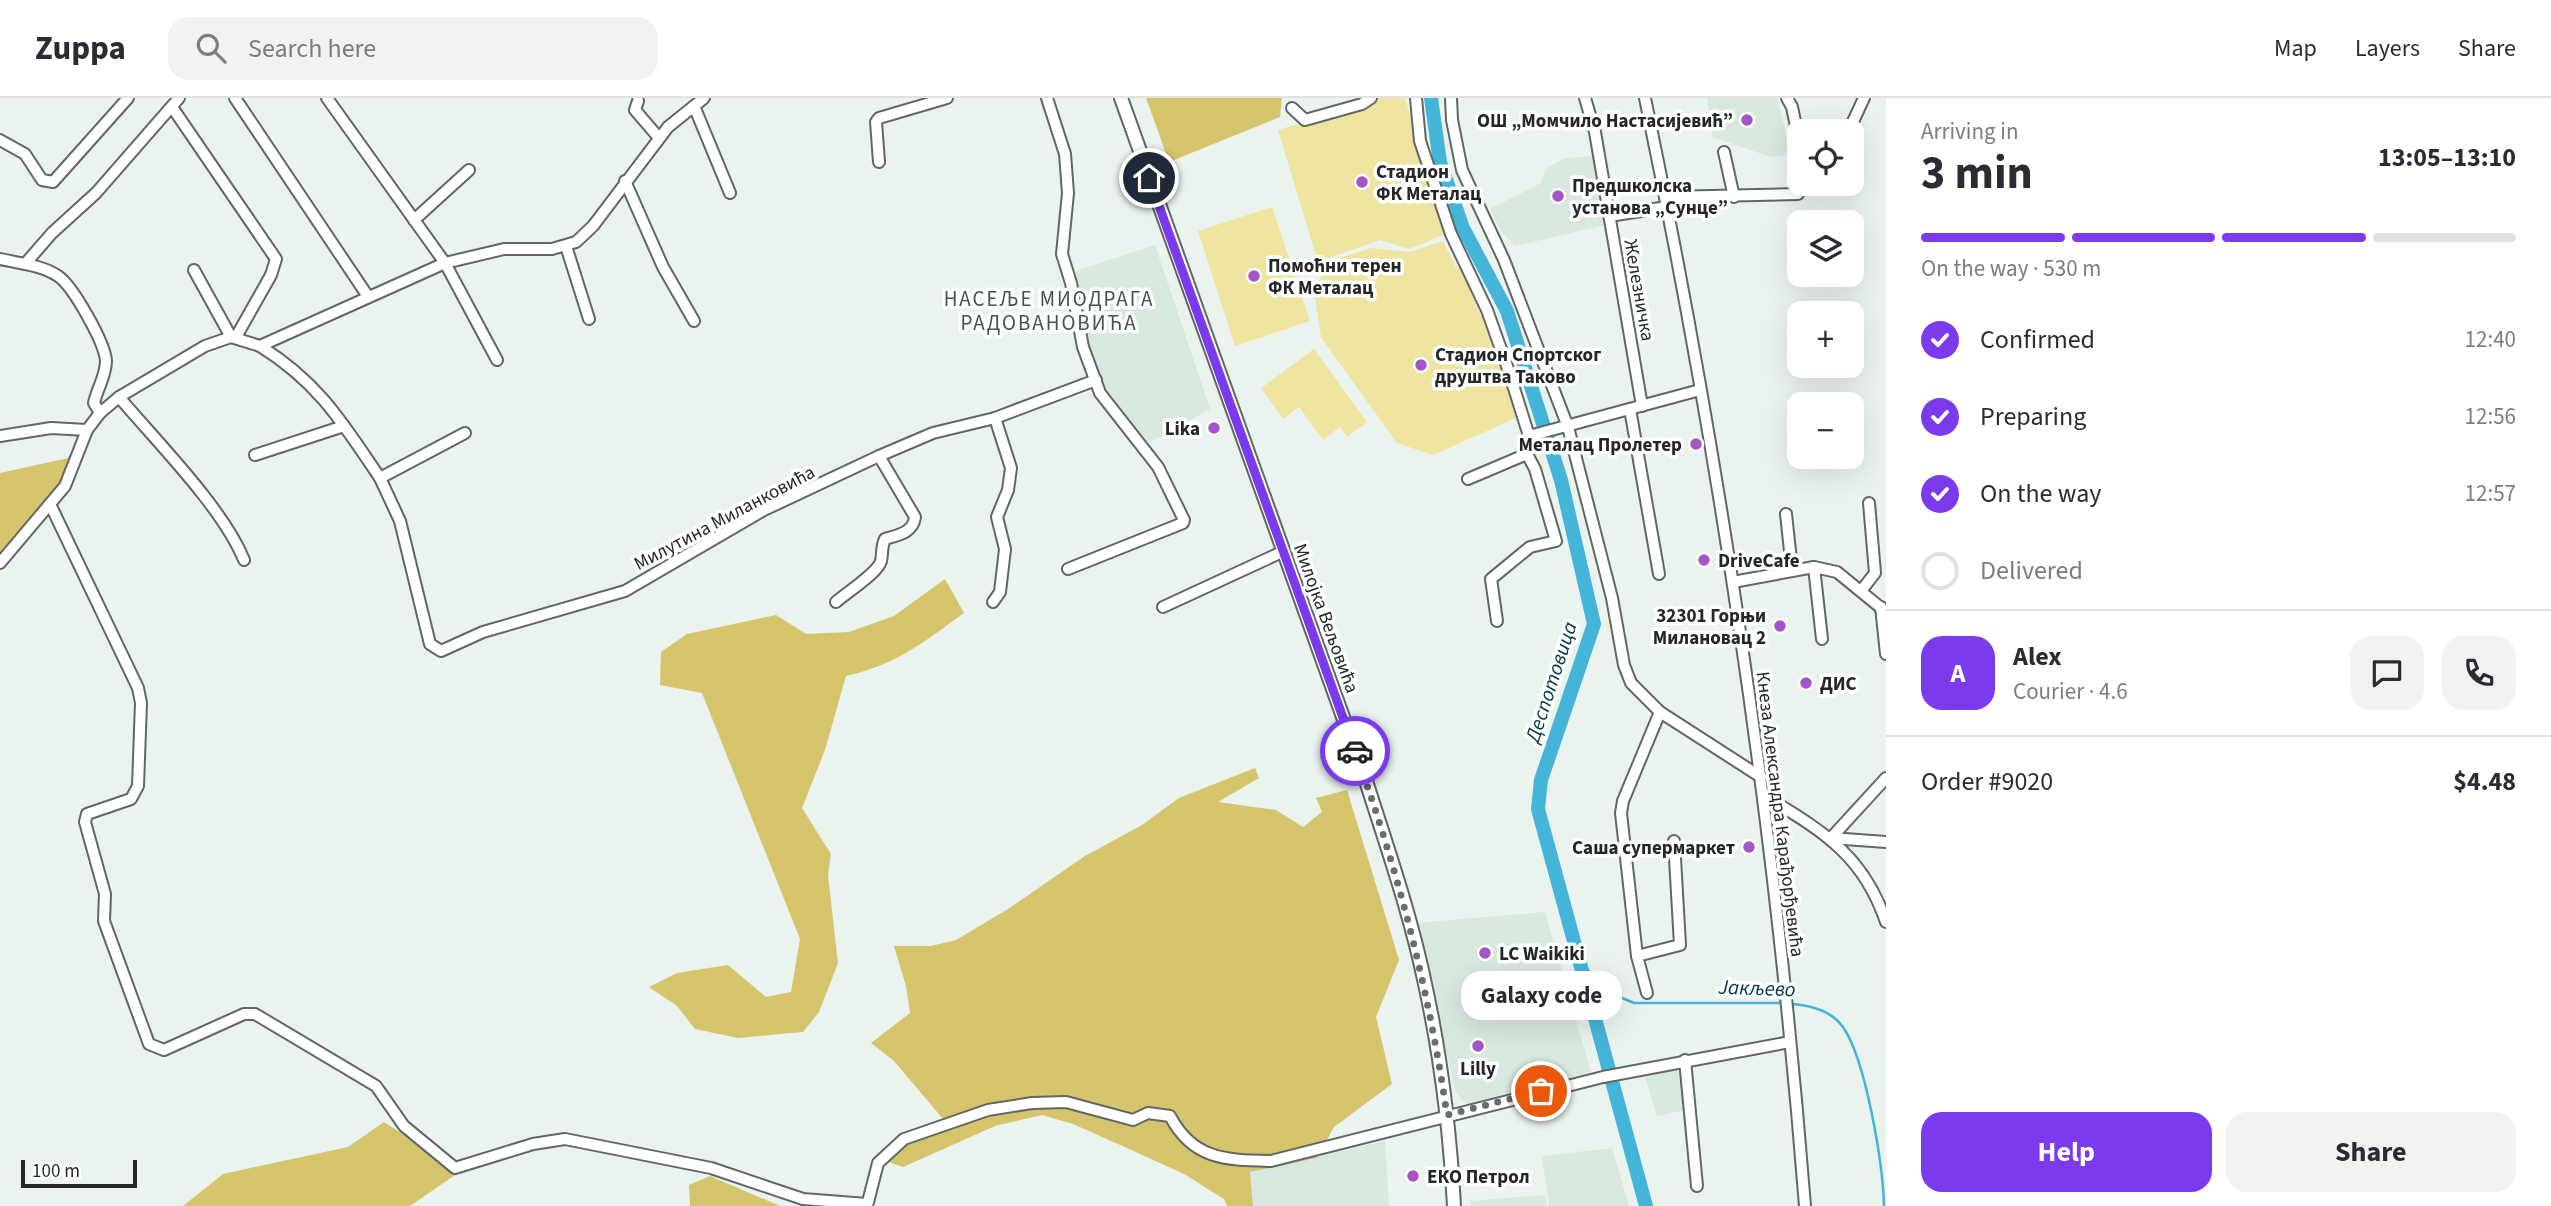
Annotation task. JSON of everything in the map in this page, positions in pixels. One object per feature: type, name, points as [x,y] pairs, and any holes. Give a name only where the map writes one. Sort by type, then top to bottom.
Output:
[{"type":"main road","name":"Милојка Вељовића","points":[[1121,98],[1367,784],[1397,877],[1425,983],[1447,1115],[1454,1206]]},
{"type":"street","points":[[0,140],[25,154],[42,180],[53,182],[128,98]]},
{"type":"street","points":[[235,98],[367,295]]},
{"type":"street","points":[[327,98],[445,263],[497,360]]},
{"type":"street","points":[[260,346],[367,295],[445,263],[505,249],[537,250],[566,246],[585,236],[659,138],[704,98]]},
{"type":"street","points":[[879,162],[876,122],[879,118],[947,98]]},
{"type":"street","points":[[1047,98],[1065,154],[1068,193],[1062,254],[1071,283],[1083,347],[1100,393],[1158,467],[1184,520],[1183,523],[1068,569]]},
{"type":"street","points":[[1292,108],[1305,120],[1362,104],[1371,98]]},
{"type":"street","points":[[1416,98],[1420,141],[1451,234],[1487,310],[1532,435],[1527,454],[1535,469],[1556,541],[1530,547],[1491,579],[1497,621]]},
{"type":"street","name":"Железничка","points":[[1585,98],[1595,132],[1609,216],[1659,574]]},
{"type":"street","name":"Кнеза Александра Карађорђевића","points":[[1645,98],[1700,390],[1765,796],[1805,1206]]},
{"type":"street","points":[[1787,98],[1794,119]]},
{"type":"street","points":[[1854,119],[1864,98]]},
{"type":"street","points":[[1455,99],[1452,120],[1462,170],[1504,260],[1563,428],[1612,598],[1625,665],[1631,682],[1660,712],[1761,777]]},
{"type":"street","points":[[638,101],[635,110],[659,138]]},
{"type":"street","points":[[25,264],[52,233],[96,193],[176,102],[276,259],[271,275],[234,337]]},
{"type":"street","points":[[694,106],[730,193]]},
{"type":"street","points":[[1724,152],[1734,197]]},
{"type":"street","points":[[414,220],[469,170]]},
{"type":"street","points":[[625,181],[663,267],[694,321]]},
{"type":"street","points":[[1609,216],[1666,202],[1787,195]]},
{"type":"street","points":[[566,246],[589,318]]},
{"type":"street","points":[[0,259],[25,264],[59,276],[103,345],[105,369],[94,403],[100,413]]},
{"type":"street","points":[[194,270],[234,337]]},
{"type":"street","points":[[0,563],[65,486],[87,429],[100,413],[119,397],[205,346],[234,337],[260,346],[290,365],[313,385],[380,478],[465,433]]},
{"type":"street","name":"Милутина Миланковића","points":[[380,478],[400,521],[430,643],[437,651],[446,650],[484,632],[625,591],[764,510],[879,456],[933,433],[995,418],[1096,380]]},
{"type":"street","points":[[1532,435],[1700,390]]},
{"type":"street","points":[[119,397],[213,510],[236,540],[244,560]]},
{"type":"street","points":[[993,602],[1000,592],[1005,549],[997,517],[1008,490],[1011,468],[995,418]]},
{"type":"street","points":[[255,455],[344,426]]},
{"type":"street","points":[[0,436],[51,428],[87,429]]},
{"type":"street","points":[[1468,480],[1527,454]]},
{"type":"street","points":[[836,602],[876,570],[881,562],[881,547],[885,539],[909,530],[914,524],[915,517],[879,456]]},
{"type":"street","points":[[1861,591],[1875,573],[1869,503]]},
{"type":"street","points":[[50,504],[133,677],[141,703],[138,786],[131,799],[87,814],[85,822],[105,894],[104,921],[149,1044],[164,1050],[244,1014],[255,1014],[376,1086],[404,1126],[455,1168],[533,1144],[565,1139],[711,1168],[803,1199],[867,1205],[878,1163],[904,1139],[988,1111],[1032,1103],[1066,1102],[1133,1120],[1147,1113],[1170,1116],[1177,1130],[1199,1151],[1228,1160],[1271,1161],[1624,1072],[1790,1042]]},
{"type":"street","points":[[1786,514],[1793,569]]},
{"type":"street","points":[[1163,607],[1282,552]]},
{"type":"street","points":[[1732,582],[1793,569],[1814,567],[1837,572],[1883,609],[1886,654]]},
{"type":"street","points":[[1814,567],[1822,639]]},
{"type":"street","points":[[1647,993],[1637,956],[1621,813],[1623,801],[1660,712]]},
{"type":"street","points":[[1831,838],[1886,778]]},
{"type":"street","points":[[1765,796],[1831,838],[1851,856],[1885,918]]},
{"type":"street","points":[[1831,838],[1886,842]]},
{"type":"street","points":[[1637,956],[1680,945],[1674,841]]},
{"type":"street","points":[[1685,1060],[1697,1186]]},
{"type":"shaded area","points":[[1146,98],[1282,98],[1280,117],[1169,162]]},
{"type":"shaded area","name":"Стадион ФК Металац","points":[[1374,98],[1405,98],[1446,234],[1409,249],[1380,240],[1318,262],[1278,130],[1372,102]]},
{"type":"shaded area","name":"ОШ „Момчило Настасијевић”","points":[[1707,98],[1777,98],[1787,138],[1787,155],[1771,157],[1713,137]]},
{"type":"shaded area","name":"Предшколска установа „Сунце”","points":[[1594,156],[1605,225],[1515,246],[1501,231],[1490,209],[1541,183],[1545,169],[1566,158]]},
{"type":"shaded area","name":"Помоћни терен ФК Металац","points":[[1272,207],[1310,321],[1235,346],[1198,231]]},
{"type":"shaded area","name":"Стадион Спортског друштва Таково","points":[[1443,241],[1456,268],[1461,268],[1513,393],[1518,417],[1433,455],[1397,443],[1321,337],[1314,290],[1330,261],[1371,248],[1410,252]]},
{"type":"shaded area","points":[[1155,245],[1210,409],[1149,443],[1103,396],[1074,303],[1076,271]]},
{"type":"shaded area","points":[[1314,349],[1367,422],[1347,437],[1340,427],[1323,440],[1299,407],[1283,419],[1261,388]]},
{"type":"shaded area","points":[[73,457],[61,502],[17,547],[4,569],[0,569],[0,473]]},
{"type":"shaded area","points":[[945,579],[964,613],[895,659],[846,676],[825,750],[802,808],[831,854],[828,875],[838,963],[819,1012],[803,1032],[738,1038],[695,1029],[677,1006],[649,987],[677,973],[728,965],[766,997],[791,992],[800,939],[702,693],[660,685],[661,652],[687,634],[776,615],[806,634],[849,632],[894,616]]},
{"type":"shaded area","points":[[1255,768],[1259,778],[1218,802],[1276,810],[1303,827],[1322,812],[1316,798],[1347,790],[1399,960],[1376,1017],[1392,1084],[1334,1127],[1317,1158],[1250,1172],[1253,1206],[1227,1206],[1224,1199],[1184,1174],[1073,1124],[1042,1115],[995,1126],[903,1167],[875,1157],[909,1133],[943,1119],[894,1061],[871,1043],[910,1013],[906,986],[894,946],[931,946],[956,940],[1008,909],[1085,856],[1142,825],[1179,798]]},
{"type":"shaded area","points":[[1545,912],[1591,1072],[1467,1104],[1456,1093],[1416,923]]},
{"type":"shaded area","points":[[1677,1070],[1682,1074],[1685,1110],[1657,1116],[1645,1076]]},
{"type":"shaded area","points":[[384,1122],[461,1171],[410,1206],[183,1206],[223,1174],[348,1147]]},
{"type":"shaded area","points":[[1385,1141],[1389,1206],[1253,1206],[1249,1172]]},
{"type":"shaded area","points":[[1612,1148],[1629,1206],[1549,1206],[1542,1156]]},
{"type":"shaded area","points":[[710,1176],[780,1206],[690,1206],[689,1185]]},
{"type":"shaded area","points":[[1545,1195],[1547,1206],[1471,1206],[1471,1201]]},
{"type":"waterway","name":"Деспотовица","points":[[1431,98],[1440,162],[1463,228],[1507,311],[1561,480],[1594,624],[1541,780],[1538,809],[1646,1206]]},
{"type":"waterway","name":"Јакљево","points":[[1579,962],[1615,995],[1634,1003],[1783,1003]]},
{"type":"waterway","name":"Јакљево","points":[[1790,1004],[1812,1007],[1832,1016],[1843,1027],[1851,1042],[1872,1113],[1884,1206]]},
{"type":"way so far","points":[[1355,751],[1397,877],[1423,971],[1447,1115],[1541,1091]]},
{"type":"place","name":"ОШ „Момчило Настасијевић”","points":[[1747,120]]},
{"type":"place","name":"Стадион ФК Металац","points":[[1362,182]]},
{"type":"place","name":"Предшколска установа „Сунце”","points":[[1558,196]]},
{"type":"place","name":"Помоћни терен ФК Металац","points":[[1254,276]]},
{"type":"place","name":"Стадион Спортског друштва Таково","points":[[1421,365]]},
{"type":"place","name":"Lika","points":[[1214,428]]},
{"type":"place","name":"Металац Пролетер","points":[[1696,444]]},
{"type":"place","name":"DriveCafe","points":[[1704,560]]},
{"type":"place","name":"32301 Горњи Милановац 2","points":[[1780,626]]},
{"type":"place","name":"ДИС","points":[[1806,683]]},
{"type":"place","name":"Саша супермаркет","points":[[1749,847]]},
{"type":"place","name":"LC Waikiki","points":[[1485,953]]},
{"type":"place","name":"Lilly","points":[[1478,1046]]},
{"type":"place","name":"Galaxy code","points":[[1541,1091]]},
{"type":"place","name":"ЕКО Петрол","points":[[1413,1176]]},
{"type":"district","name":"НАСЕЉЕ МИОДРАГА РАДОВАНОВИЋА","points":[[1049,311]]},
{"type":"route","points":[[1149,178],[1355,751]]}]
